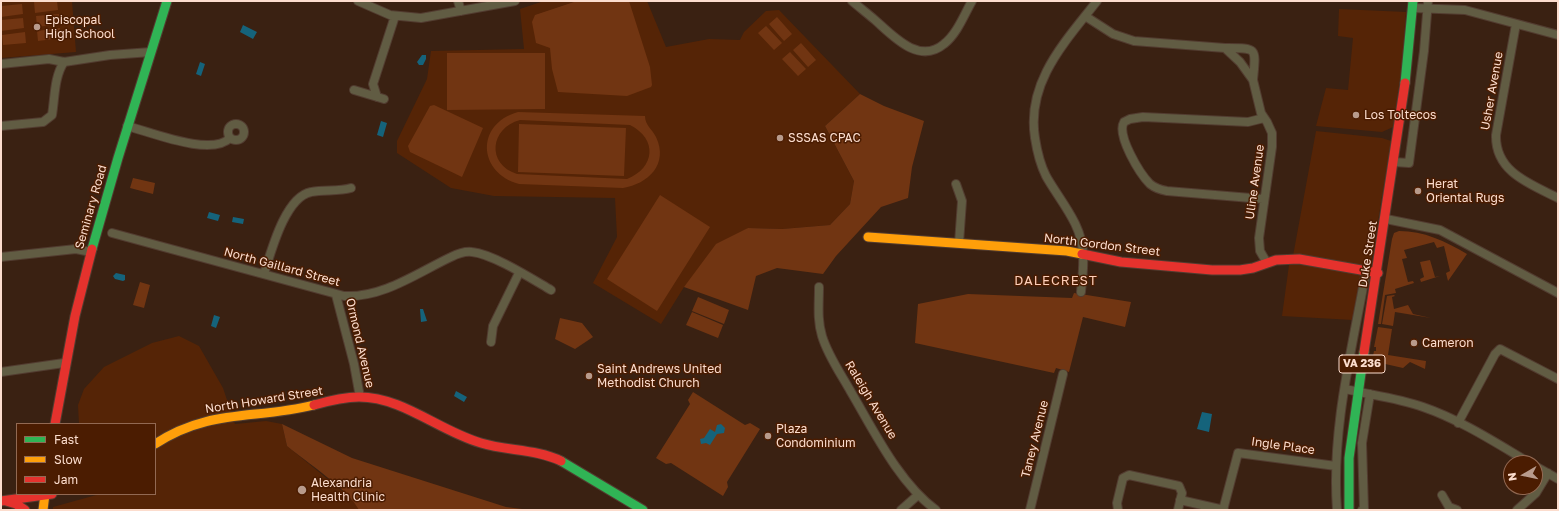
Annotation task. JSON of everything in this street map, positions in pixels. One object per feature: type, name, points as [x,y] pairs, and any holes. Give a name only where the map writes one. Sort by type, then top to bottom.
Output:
[{"type":"street","name":"Seminary Road","points":[[55,423],[64,363],[91,252],[127,126],[167,1]]},
{"type":"street","points":[[358,1],[395,16],[421,18],[515,1]]},
{"type":"street","points":[[458,1],[461,11]]},
{"type":"street","points":[[852,1],[899,41],[910,48],[922,51],[937,48],[950,38],[972,1]]},
{"type":"street","points":[[1081,292],[1084,254],[1071,216],[1046,175],[1042,165],[1036,144],[1033,122],[1038,93],[1047,68],[1057,52],[1097,1]]},
{"type":"street","points":[[1413,5],[1428,5],[1465,10],[1558,35]]},
{"type":"street","name":"Duke Street","points":[[1350,510],[1350,452],[1405,89],[1413,5]]},
{"type":"street","points":[[1394,162],[1409,163],[1424,51],[1428,5]]},
{"type":"street","points":[[373,84],[381,98],[358,91],[373,84],[395,16]]},
{"type":"street","points":[[1085,16],[1113,34],[1134,41],[1225,48],[1249,48],[1253,51],[1255,56],[1252,80]]},
{"type":"street","name":"Usher Avenue","points":[[1516,24],[1496,135],[1496,145],[1502,162],[1518,177],[1558,198]]},
{"type":"street","name":"Uline Avenue","points":[[1225,48],[1240,62],[1252,80],[1258,104],[1270,128],[1272,139],[1259,245],[1267,263]]},
{"type":"street","points":[[1,64],[49,59],[64,62],[103,55],[151,52]]},
{"type":"street","points":[[1,126],[43,122],[52,115],[57,76],[64,62]]},
{"type":"street","points":[[1264,118],[1248,122],[1143,117],[1130,119],[1122,126],[1125,143],[1142,174],[1150,184],[1158,189],[1264,199]]},
{"type":"street","points":[[127,126],[203,145],[222,143],[230,138]]},
{"type":"street","points":[[956,184],[962,201],[960,243]]},
{"type":"street","points":[[264,274],[272,247],[284,219],[296,200],[310,192],[342,191],[351,188]]},
{"type":"street","points":[[1386,219],[1440,230],[1558,293]]},
{"type":"street","name":"North Gaillard Street","points":[[112,233],[336,295],[360,296],[380,292],[451,257],[465,252],[484,255],[551,290]]},
{"type":"street","name":"North Gordon Street","points":[[868,237],[960,243],[1084,254],[1120,262],[1212,270],[1240,270],[1276,260],[1299,259],[1378,273]]},
{"type":"street","points":[[1,257],[76,249],[91,252]]},
{"type":"street","points":[[1337,510],[1336,466],[1338,436],[1366,271]]},
{"type":"street","points":[[491,342],[493,326],[519,273]]},
{"type":"street","name":"Raleigh Avenue","points":[[819,288],[818,318],[827,348],[889,456],[918,495],[936,510]]},
{"type":"street","name":"Ormond Avenue","points":[[336,295],[354,364],[360,397]]},
{"type":"street","points":[[1458,423],[1500,349],[1507,351],[1558,379]]},
{"type":"street","points":[[1,372],[64,363]]},
{"type":"street","name":"Taney Avenue","points":[[1030,510],[1063,374]]},
{"type":"street","points":[[1345,389],[1424,407],[1458,423],[1516,455]]},
{"type":"street","points":[[1362,510],[1364,509],[1362,443],[1370,394]]},
{"type":"street","name":"North Howard Street","points":[[156,443],[178,431],[216,418],[236,415],[286,412],[360,397],[392,403],[478,442],[505,449],[536,452],[560,460],[643,510]]},
{"type":"street","name":"Ingle Place","points":[[1180,500],[1224,510],[1238,453],[1336,466]]},
{"type":"street","points":[[1543,470],[1558,479]]},
{"type":"street","points":[[1517,510],[1536,493],[1548,473]]},
{"type":"street","points":[[1118,510],[1117,503],[1123,478],[1127,475],[1179,486],[1182,491],[1178,510]]},
{"type":"street","points":[[1,501],[40,495]]},
{"type":"street","points":[[43,510],[47,495]]},
{"type":"street","points":[[901,510],[918,495]]},
{"type":"street","points":[[1442,495],[1449,507],[1457,510]]},
{"type":"street","points":[[1,501],[16,504],[25,510]]},
{"type":"shaded area","name":"Episcopal High School","points":[[1,1],[72,1],[76,52],[1,58]]},
{"type":"shaded area","points":[[57,1],[58,10],[35,13],[34,2]]},
{"type":"shaded area","points":[[544,1],[647,1],[666,47],[709,39],[740,40],[744,32],[766,11],[779,10],[860,94],[825,126],[854,181],[850,204],[830,225],[782,229],[748,228],[684,287],[661,324],[593,283],[617,237],[615,198],[494,196],[451,188],[397,153],[397,141],[427,79],[431,51],[524,49],[520,9]]},
{"type":"shaded area","points":[[577,1],[629,1],[650,67],[651,87],[627,96],[558,92],[552,69],[550,48],[536,43],[532,22],[535,15]]},
{"type":"shaded area","points":[[22,4],[23,14],[1,17],[1,6]]},
{"type":"shaded area","points":[[1339,9],[1406,12],[1402,65],[1393,127],[1382,132],[1316,126],[1326,88],[1348,90],[1353,38],[1338,36]]},
{"type":"shaded area","points":[[59,14],[60,24],[37,27],[36,16]]},
{"type":"shaded area","points":[[777,17],[792,34],[784,41],[769,24]]},
{"type":"shaded area","points":[[23,18],[24,28],[1,31],[1,20]]},
{"type":"shaded area","points":[[766,26],[782,43],[774,50],[758,33]]},
{"type":"shaded area","points":[[60,28],[61,38],[38,41],[37,31]]},
{"type":"shaded area","points":[[25,32],[26,43],[3,45],[2,35]]},
{"type":"shaded area","points":[[801,43],[816,60],[808,67],[793,50]]},
{"type":"shaded area","points":[[790,52],[806,69],[798,76],[782,59]]},
{"type":"shaded area","points":[[447,53],[545,53],[545,109],[447,110]]},
{"type":"shaded area","points":[[860,94],[884,106],[924,121],[912,167],[908,198],[881,207],[836,256],[823,274],[777,268],[756,276],[748,310],[684,287],[716,244],[748,228],[782,229],[830,225],[850,204],[854,181],[825,126]]},
{"type":"shaded area","points":[[434,105],[483,128],[462,177],[410,152],[408,146],[430,106]]},
{"type":"shaded area","points":[[518,112],[645,116],[646,122],[656,137],[659,147],[660,156],[658,164],[654,171],[641,182],[623,188],[519,184],[505,178],[496,170],[489,160],[487,148],[489,137],[494,127],[504,118]],"holes":[[[520,120],[630,125],[639,131],[645,138],[649,145],[650,153],[648,161],[643,168],[627,179],[517,174],[507,169],[496,155],[498,138],[503,130],[510,124]]]},
{"type":"shaded area","points":[[519,124],[626,128],[624,176],[518,172]]},
{"type":"shaded area","points":[[1316,131],[1382,138],[1391,141],[1372,258],[1370,263],[1365,266],[1353,320],[1282,316],[1289,265],[1293,256]]},
{"type":"shaded area","points":[[133,178],[155,183],[153,194],[130,188]]},
{"type":"shaded area","points":[[660,195],[710,227],[657,311],[607,279]]},
{"type":"shaded area","points":[[1399,231],[1408,231],[1426,235],[1451,245],[1467,254],[1448,281],[1446,273],[1450,271],[1444,246],[1437,248],[1434,242],[1404,250],[1407,258],[1402,259],[1408,282],[1413,281],[1414,283],[1395,289],[1396,293],[1385,295],[1381,324],[1378,324],[1392,239],[1394,233]]},
{"type":"shaded area","points":[[1430,260],[1435,277],[1440,276],[1421,282],[1420,279],[1424,277],[1420,262]]},
{"type":"shaded area","points":[[140,282],[150,285],[144,308],[133,305]]},
{"type":"shaded area","points":[[1074,293],[1131,302],[1125,327],[1083,317],[1069,372],[1056,368],[1054,373],[915,343],[918,304],[968,294],[1072,298]]},
{"type":"shaded area","points":[[1387,296],[1395,296],[1392,297],[1394,309],[1408,305],[1413,314],[1431,318],[1395,312],[1393,326],[1382,324]]},
{"type":"shaded area","points":[[698,297],[729,310],[724,324],[692,311]]},
{"type":"shaded area","points":[[692,312],[723,325],[718,338],[686,325]]},
{"type":"shaded area","points":[[560,318],[582,323],[593,337],[575,349],[555,339]]},
{"type":"shaded area","points":[[1378,327],[1392,329],[1388,355],[1426,361],[1425,369],[1410,362],[1403,368],[1372,361],[1374,351],[1376,351],[1376,347],[1374,347]]},
{"type":"shaded area","points":[[179,336],[199,346],[223,388],[235,424],[266,421],[282,424],[287,446],[341,490],[357,505],[359,510],[53,510],[53,507],[96,495],[156,495],[156,423],[79,423],[78,405],[84,389],[104,367],[152,343]]},
{"type":"shaded area","points":[[693,392],[745,425],[750,423],[760,429],[727,482],[728,487],[723,496],[671,463],[666,464],[656,458],[690,404],[688,400]]},
{"type":"shaded area","points":[[282,424],[352,458],[506,507],[530,510],[359,510],[354,502],[337,485],[287,446]]},
{"type":"water","points":[[243,25],[257,32],[253,39],[240,32]]},
{"type":"water","points":[[422,55],[426,55],[426,59],[423,65],[419,65],[417,62]]},
{"type":"water","points":[[200,62],[205,64],[201,76],[196,74]]},
{"type":"water","points":[[381,121],[387,123],[383,137],[377,135]]},
{"type":"water","points":[[209,212],[220,215],[218,221],[207,218]]},
{"type":"water","points":[[233,217],[244,219],[243,224],[232,222]]},
{"type":"water","points":[[116,273],[125,275],[125,280],[115,279],[113,276]]},
{"type":"water","points":[[420,309],[423,309],[427,321],[421,322]]},
{"type":"water","points":[[214,315],[220,317],[216,328],[211,326]]},
{"type":"water","points":[[456,391],[467,397],[464,402],[454,396]]},
{"type":"water","points":[[1202,412],[1212,414],[1209,432],[1197,429]]},
{"type":"water","points":[[721,424],[725,428],[724,433],[717,434],[710,445],[706,443],[701,444],[700,439],[704,438],[710,429],[715,432],[717,425]]},
{"type":"traffic: fast","points":[[92,249],[118,158],[167,1]]},
{"type":"traffic: fast","points":[[1405,83],[1413,1]]},
{"type":"traffic: fast","points":[[1349,510],[1349,458],[1364,352]]},
{"type":"traffic: fast","points":[[561,461],[643,510]]},
{"type":"traffic: slow","points":[[868,237],[1067,251],[1082,254]]},
{"type":"traffic: slow","points":[[156,443],[175,433],[195,425],[214,420],[292,410],[314,405]]},
{"type":"traffic: slow","points":[[43,510],[45,495]]},
{"type":"traffic: jam","points":[[1364,352],[1405,83]]},
{"type":"traffic: jam","points":[[55,423],[75,316],[92,249]]},
{"type":"traffic: jam","points":[[1082,254],[1121,262],[1212,270],[1240,270],[1253,268],[1276,260],[1299,259],[1378,273]]},
{"type":"traffic: jam","points":[[314,405],[347,398],[375,398],[406,408],[466,438],[491,446],[542,454],[561,461]]},
{"type":"traffic: jam","points":[[1,501],[45,495]]},
{"type":"traffic: jam","points":[[6,501],[16,504],[25,510]]},
{"type":"place","name":"Episcopal High School","points":[[37,27]]},
{"type":"place","name":"Los Toltecos","points":[[1356,115]]},
{"type":"place","name":"SSSAS CPAC","points":[[780,138]]},
{"type":"place","name":"Herat Oriental Rugs","points":[[1418,191]]},
{"type":"place","name":"Cameron","points":[[1414,343]]},
{"type":"place","name":"Saint Andrews United Methodist Church","points":[[589,376]]},
{"type":"place","name":"Plaza Condominium","points":[[768,436]]},
{"type":"place","name":"Alexandria Health Clinic","points":[[302,490]]},
{"type":"district","name":"DALECREST","points":[[1056,281]]}]
